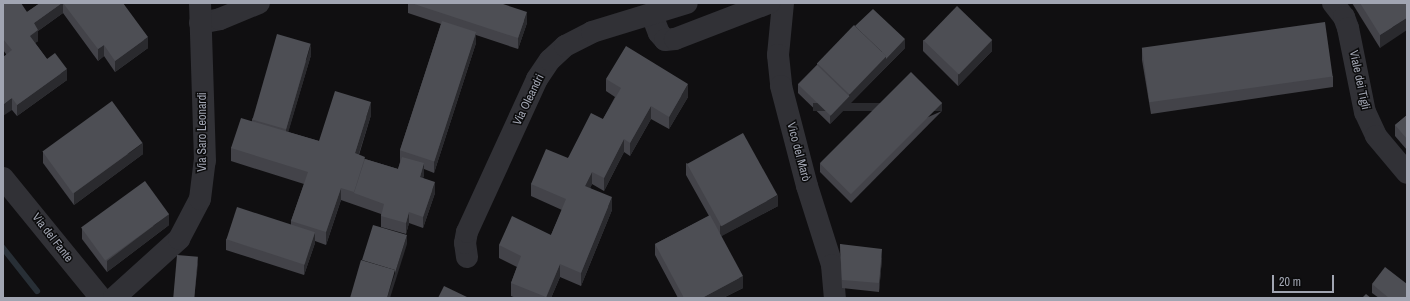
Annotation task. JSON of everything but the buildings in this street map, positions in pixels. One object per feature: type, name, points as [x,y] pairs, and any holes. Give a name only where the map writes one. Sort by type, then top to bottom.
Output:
[{"type":"street","points":[[200,13],[220,19],[259,3]]},
{"type":"street","name":"Via Oleandri","points":[[467,258],[467,232],[537,79],[550,60],[565,46],[592,32],[652,15],[687,3]]},
{"type":"street","points":[[652,15],[659,33],[665,40],[675,39],[769,3]]},
{"type":"street","name":"Vico del Marò","points":[[783,3],[778,55],[781,86],[807,186],[832,265],[834,298]]},
{"type":"street","name":"Viale dei Tigli","points":[[1333,3],[1344,17],[1348,28],[1365,112],[1376,136],[1407,173]]},
{"type":"street","name":"Via Saro Leonardi","points":[[114,298],[179,239],[200,198],[205,161],[200,13]]},
{"type":"street","name":"Via del Fante","points":[[3,178],[101,298]]},
{"type":"waterway","points":[[3,248],[37,291]]}]
